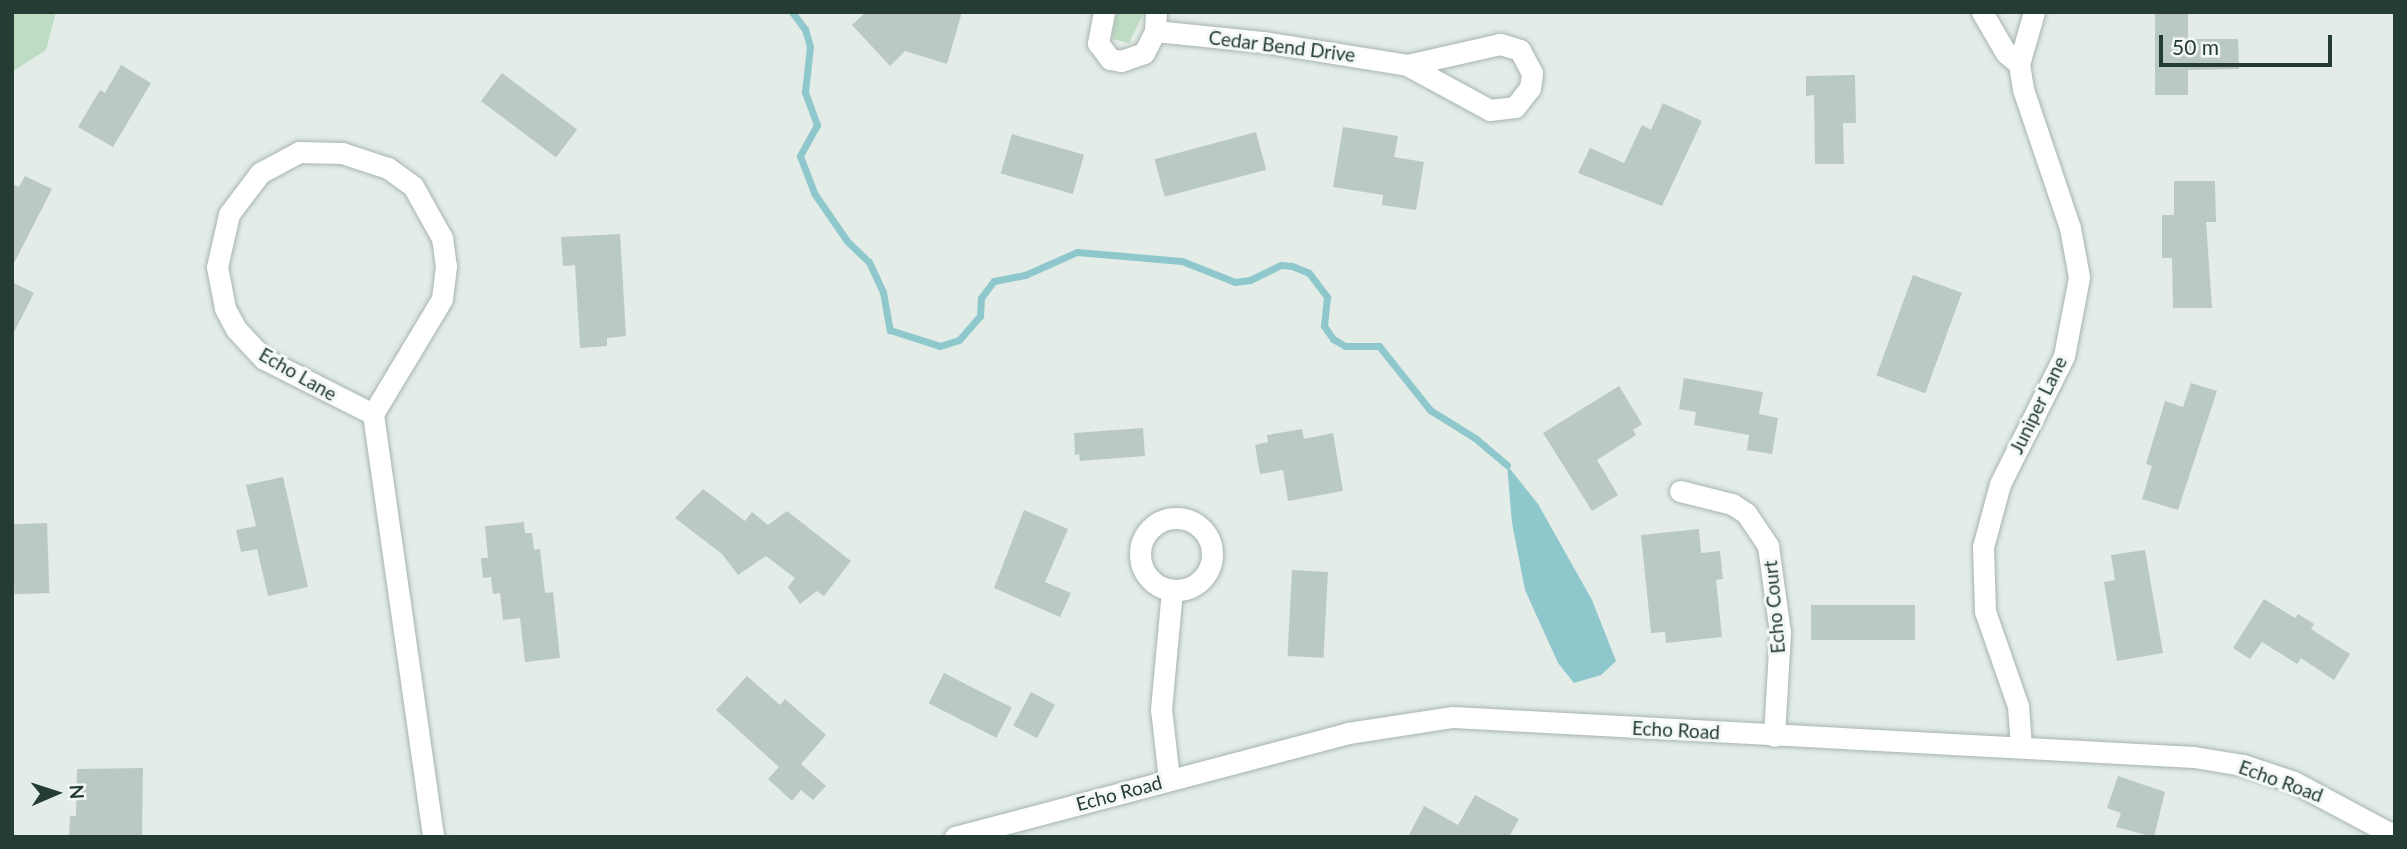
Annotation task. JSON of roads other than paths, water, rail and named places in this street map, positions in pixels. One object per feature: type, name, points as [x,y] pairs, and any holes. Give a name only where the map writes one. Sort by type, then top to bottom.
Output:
[{"type":"street","name":"Cedar Bend Drive","points":[[1104,12],[1098,43],[1110,59],[1136,58],[1156,22],[1407,65],[1490,110],[1515,107],[1530,88],[1532,73],[1520,50],[1500,44],[1407,65]]},
{"type":"street","name":"Juniper Lane","points":[[1982,12],[2006,53],[2019,64]]},
{"type":"street","name":"Juniper Lane","points":[[2021,747],[2018,706],[1985,611],[1983,547],[2000,484],[2064,356],[2079,277],[2070,228],[2029,116],[2019,64],[2034,12]]},
{"type":"street","name":"Echo Lane","points":[[299,152],[342,153],[388,168],[412,186],[442,238],[446,266],[442,299],[373,414],[264,359],[236,329],[225,308],[217,267],[229,214],[260,173],[299,152]]},
{"type":"street","points":[[373,414],[433,837]]},
{"type":"street","name":"Echo Court","points":[[1680,491],[1723,501],[1746,513],[1768,546],[1780,632],[1774,736]]},
{"type":"street","points":[[1169,779],[1161,709],[1172,590]]},
{"type":"street","name":"Echo Road","points":[[955,837],[1348,733],[1429,718],[2194,757],[2243,765],[2335,801],[2395,836]]},
{"type":"water","points":[[1507,465],[1538,504],[1592,600],[1616,661],[1601,675],[1574,683],[1558,663],[1525,590],[1512,523]]},
{"type":"waterway","points":[[792,12],[805,29],[810,46],[805,92],[817,125],[800,156],[814,193],[847,241],[869,262],[883,292],[890,330],[940,346],[959,340],[980,316],[981,298],[994,281],[1025,275],[1077,252],[1182,261],[1235,282],[1250,280],[1281,265],[1292,266],[1309,273],[1327,297],[1324,326],[1333,339],[1345,346],[1379,346],[1430,410],[1475,438],[1507,465]]}]
